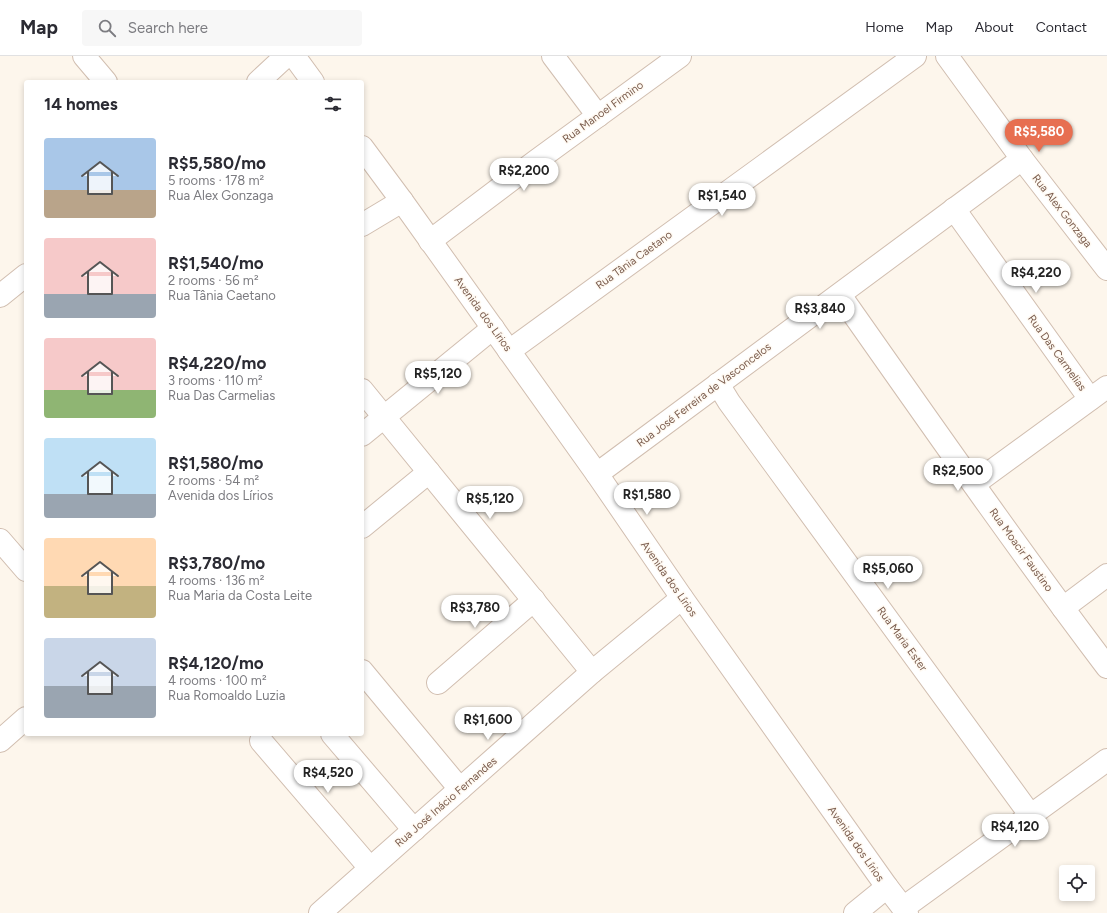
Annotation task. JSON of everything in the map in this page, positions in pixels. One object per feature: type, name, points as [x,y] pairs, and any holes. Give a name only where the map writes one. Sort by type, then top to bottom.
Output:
[{"type":"street","points":[[84,56],[104,80]]},
{"type":"street","points":[[260,80],[286,56]]},
{"type":"street","points":[[294,56],[312,80]]},
{"type":"street","points":[[553,56],[598,116]]},
{"type":"street","name":"Rua Manoel Firmino","points":[[430,242],[680,56]]},
{"type":"street","name":"Rua Tânia Caetano","points":[[509,351],[915,56]]},
{"type":"street","name":"Rua Alex Gonzaga","points":[[947,56],[1022,159],[1107,269]]},
{"type":"street","name":"Avenida dos Lírios","points":[[364,150],[597,474],[682,598],[887,887],[905,910]]},
{"type":"street","name":"Rua José Ferreira de Vasconcelos","points":[[597,474],[1022,159]]},
{"type":"street","points":[[364,224],[402,201]]},
{"type":"street","name":"Rua Das Carmelias","points":[[954,209],[1099,393]]},
{"type":"street","points":[[0,296],[24,278]]},
{"type":"street","name":"Rua Moacir Faustino","points":[[840,295],[1063,608],[1107,666]]},
{"type":"street","points":[[364,433],[493,328]]},
{"type":"street","name":"Rua Maria Ester","points":[[718,384],[729,402],[1031,816]]},
{"type":"street","points":[[364,392],[592,672]]},
{"type":"street","points":[[974,484],[1099,393]]},
{"type":"street","points":[[364,525],[429,472]]},
{"type":"street","points":[[0,540],[24,568]]},
{"type":"street","points":[[1063,608],[1107,575]]},
{"type":"street","name":"Rua José Inácio Fernandes","points":[[320,913],[592,672],[682,598]]},
{"type":"street","points":[[438,683],[534,600]]},
{"type":"street","points":[[364,673],[460,789]]},
{"type":"street","points":[[0,740],[24,720]]},
{"type":"street","points":[[334,736],[414,830]]},
{"type":"street","points":[[261,741],[370,868]]},
{"type":"street","points":[[905,910],[1107,760]]},
{"type":"street","points":[[854,913],[887,887]]}]
